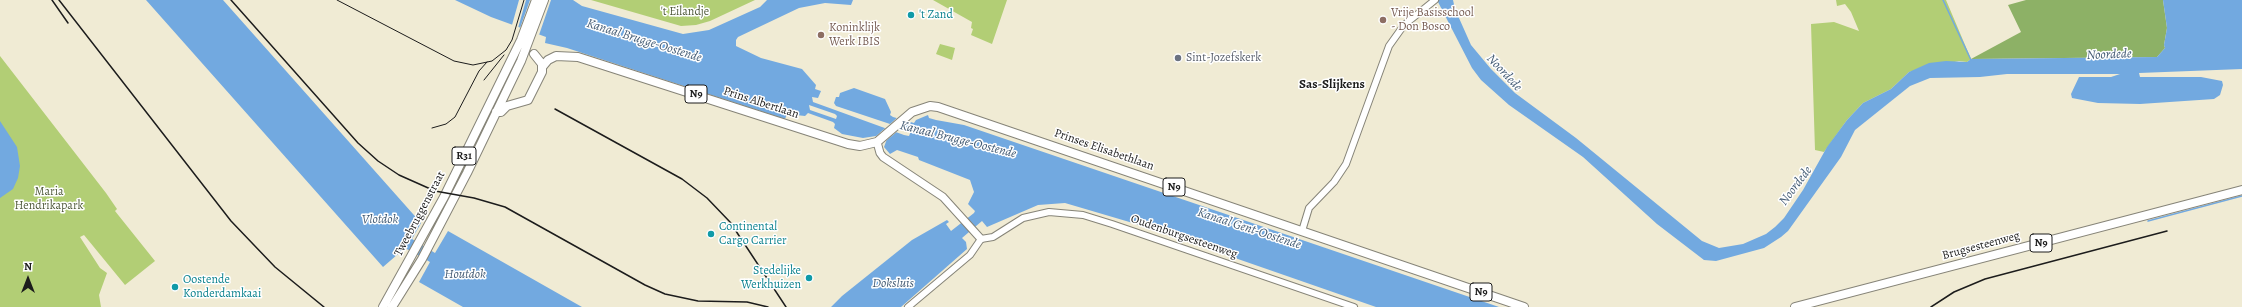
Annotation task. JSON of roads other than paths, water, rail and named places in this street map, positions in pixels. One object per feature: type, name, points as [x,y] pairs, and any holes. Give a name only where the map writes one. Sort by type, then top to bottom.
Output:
[{"type":"main road","name":"Tweebruggenstraat","points":[[392,307],[430,244],[525,52],[536,0]]},
{"type":"main road","name":"Tweebruggenstraat","points":[[383,307],[422,237],[504,75],[529,31],[544,0]]},
{"type":"main road","name":"Prins Albertlaan","points":[[516,52],[534,54],[563,52],[568,55]]},
{"type":"main road","points":[[496,112],[501,112],[507,106],[528,100],[541,76],[543,66],[534,54]]},
{"type":"main road","name":"Prins Albertlaan","points":[[543,66],[552,57],[568,55],[593,60],[848,144],[866,146],[879,140],[897,125]]},
{"type":"main road","points":[[504,75],[504,96],[508,100],[518,104]]},
{"type":"main road","name":"Prinses Elisabethlaan","points":[[897,125],[915,111],[930,106],[938,107],[1524,307]]},
{"type":"main road","points":[[879,140],[880,153],[883,157],[935,190],[956,209],[981,239]]},
{"type":"main road","name":"Brugsesteenweg","points":[[1795,307],[2242,190]]},
{"type":"street","points":[[1302,231],[1312,204],[1334,182],[1346,164],[1381,65],[1392,40],[1408,21],[1435,0]]},
{"type":"street","name":"Oudenburgsesteenweg","points":[[981,239],[989,239],[1023,218],[1042,212],[1056,212],[1083,216],[1354,307]]},
{"type":"street","points":[[908,307],[970,255],[981,239]]},
{"type":"water","name":"Vlotdok","points":[[146,0],[223,0],[421,223],[412,239],[435,253],[448,231],[582,307],[463,307],[419,282],[430,262],[405,248],[383,267]]},
{"type":"water","points":[[455,0],[573,0],[582,6],[683,34],[709,30],[760,7],[767,0],[853,0],[851,5],[825,3],[799,8],[738,37],[736,40],[736,46],[761,58],[802,69],[816,85],[815,89],[821,91],[818,98],[812,97],[813,102],[904,135],[909,136],[911,131],[836,106],[834,103],[836,97],[839,97],[840,93],[854,88],[885,99],[891,112],[890,115],[893,117],[914,123],[916,120],[928,115],[929,118],[936,120],[964,125],[1499,307],[1376,307],[1143,226],[1065,203],[1038,205],[987,227],[982,221],[962,238],[966,242],[967,249],[901,307],[831,307],[842,296],[912,240],[947,220],[949,222],[946,224],[951,231],[974,213],[975,211],[968,204],[974,192],[970,180],[919,160],[918,157],[897,150],[890,154],[884,147],[887,139],[876,136],[863,138],[842,134],[834,128],[835,124],[833,122],[808,113],[805,116],[787,114],[785,119],[567,48],[545,43],[546,37],[491,17]],"holes":[[[809,105],[837,116],[836,119],[810,110]]]},
{"type":"water","points":[[1437,0],[1453,0],[1455,9],[1471,45],[1491,69],[1515,93],[1576,138],[1702,241],[1719,248],[1743,244],[1766,234],[1775,227],[1784,218],[1803,190],[1827,147],[1847,120],[1863,103],[1891,89],[1909,72],[1929,63],[1946,61],[1967,62],[1971,59],[2157,57],[2165,48],[2164,45],[2167,28],[2163,0],[2242,0],[2242,69],[2139,73],[2140,77],[2201,77],[2222,81],[2223,85],[2220,95],[2214,99],[2140,104],[2098,103],[2072,98],[2071,94],[2079,77],[2111,77],[2120,74],[2007,74],[1980,77],[1930,78],[1910,86],[1855,130],[1841,157],[1788,231],[1781,237],[1764,248],[1716,261],[1704,260],[1657,224],[1583,157],[1509,105],[1481,80],[1472,68]]},
{"type":"water","points":[[0,121],[17,147],[20,166],[18,178],[13,189],[0,198]]},
{"type":"waterway","points":[[1943,0],[1971,60]]},
{"type":"waterway","points":[[2148,221],[2242,196]]},
{"type":"tram line","points":[[337,0],[454,61],[473,65],[492,61],[506,50],[512,40],[524,0]]},
{"type":"tram line","points":[[484,80],[504,55]]},
{"type":"tram line","points":[[432,128],[446,124],[455,117],[479,71],[487,62]]},
{"type":"railway","points":[[52,0],[68,23]]},
{"type":"railway","points":[[59,0],[231,221],[275,267],[324,307]]},
{"type":"railway","points":[[231,0],[358,143],[378,161],[399,175],[435,191],[474,198],[505,207],[645,285],[665,294],[698,301],[747,302],[768,307]]},
{"type":"railway","points":[[555,109],[682,179],[707,198],[730,222],[786,307]]},
{"type":"railway","points":[[1931,307],[1954,292],[1985,279],[2167,231]]},
{"type":"place","name":"'t Zand","points":[[911,15]]},
{"type":"place","name":"Vrije Basisschool - Don Bosco","points":[[1383,20]]},
{"type":"place","name":"Koninklijk Werk IBIS","points":[[821,35]]},
{"type":"place","name":"Sint-Jozefskerk","points":[[1178,58]]},
{"type":"place","name":"Continental Cargo Carrier","points":[[711,234]]},
{"type":"place","name":"Stedelijke Werkhuizen","points":[[809,278]]},
{"type":"place","name":"Oostende Konderdamkaai","points":[[175,287]]},
{"type":"district","name":"Sas-Slijkens","points":[[1332,85]]},
{"type":"park label","name":"'t Eilandje","points":[[685,12]]},
{"type":"park label","name":"Maria Hendrikapark","points":[[49,199]]},
{"type":"water label","name":"Kanaal Brugge-Oostende","points":[[644,41]]},
{"type":"water label","name":"Noordede","points":[[2109,55]]},
{"type":"water label","name":"Noordede","points":[[1504,73]]},
{"type":"water label","name":"Kanaal Brugge-Oostende","points":[[958,140]]},
{"type":"water label","name":"Noordede","points":[[1796,186]]},
{"type":"water label","name":"Kanaal Gent-Oostende","points":[[1249,229]]},
{"type":"water label","name":"Houtdok","points":[[465,275]]},
{"type":"water label","name":"Doksluis","points":[[893,284]]}]
